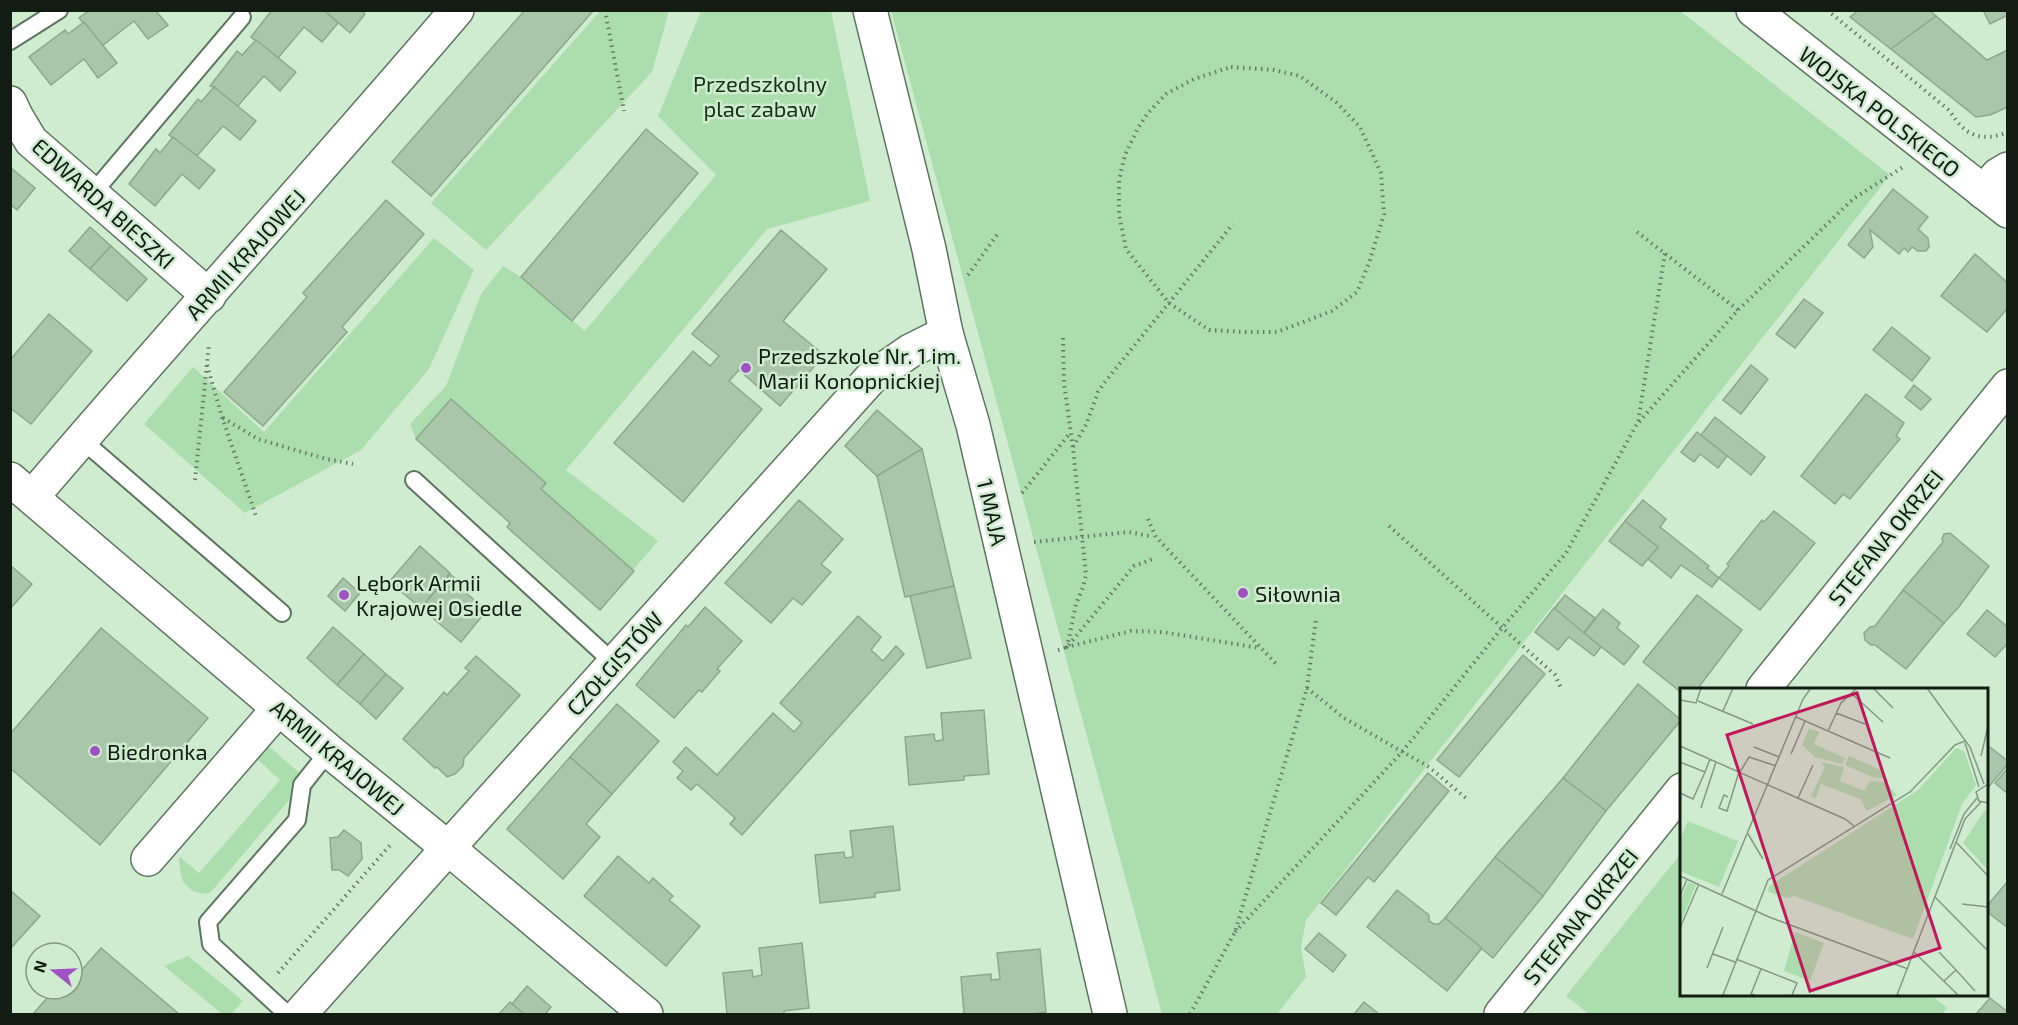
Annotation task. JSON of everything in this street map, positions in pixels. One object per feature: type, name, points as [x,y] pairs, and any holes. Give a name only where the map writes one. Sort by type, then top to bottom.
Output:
[{"type":"street","name":"ARMII KRAJOWEJ","points":[[457,10],[343,144],[81,440],[21,488],[329,751],[646,1014]]},
{"type":"street","name":"1 MAJA","points":[[870,10],[929,249],[946,333],[973,425],[1110,1014]]},
{"type":"street","name":"WOJSKA POLSKIEGO","points":[[1753,10],[1995,202]]},
{"type":"street","name":"EDWARDA BIESZKI","points":[[10,103],[31,141],[209,296]]},
{"type":"street","points":[[1995,202],[1998,176],[2007,169]]},
{"type":"street","name":"CZOŁGISTÓW","points":[[300,1014],[871,378],[910,351],[946,333]]},
{"type":"street","name":"STEFANA OKRZEI","points":[[1764,688],[2007,386]]},
{"type":"street","points":[[148,859],[279,708]]},
{"type":"street","name":"STEFANA OKRZEI","points":[[1501,1014],[1680,792]]},
{"type":"lane","points":[[10,41],[59,10]]},
{"type":"lane","points":[[92,194],[242,17]]},
{"type":"lane","points":[[81,440],[282,613]]},
{"type":"lane","points":[[414,480],[614,663]]},
{"type":"lane","points":[[287,1014],[211,944],[208,922],[297,820],[302,785],[329,751]]},
{"type":"path","points":[[605,10],[624,111]]},
{"type":"path","points":[[1827,10],[1950,111],[1959,126],[1970,134],[1998,136],[2007,132]]},
{"type":"path","points":[[1231,67],[1274,70],[1300,76],[1337,103],[1360,127],[1381,173],[1384,214],[1369,263],[1357,292],[1332,311],[1277,332],[1209,330],[1168,303],[1126,249],[1119,214],[1119,180],[1125,155],[1138,128],[1148,113],[1166,94],[1194,80],[1231,67]]},
{"type":"path","points":[[1235,932],[1402,752],[1566,553],[1638,423],[1738,310],[1853,199],[1906,165]]},
{"type":"path","points":[[1073,448],[1086,425],[1098,392],[1104,383],[1233,224]]},
{"type":"path","points":[[967,277],[999,232]]},
{"type":"path","points":[[1637,232],[1738,310]]},
{"type":"path","points":[[1638,423],[1665,253]]},
{"type":"path","points":[[195,480],[209,333]]},
{"type":"path","points":[[1062,338],[1064,383],[1086,574],[1066,647]]},
{"type":"path","points":[[207,365],[256,516]]},
{"type":"path","points":[[222,417],[258,439],[326,459],[353,464]]},
{"type":"path","points":[[1020,497],[1070,432]]},
{"type":"path","points":[[1148,519],[1156,537],[1278,666]]},
{"type":"path","points":[[1389,526],[1555,675],[1561,688]]},
{"type":"path","points":[[1031,543],[1129,532],[1149,536]]},
{"type":"path","points":[[1066,647],[1134,566],[1153,559]]},
{"type":"path","points":[[1190,1014],[1235,932],[1307,688],[1316,619]]},
{"type":"path","points":[[1049,654],[1066,647],[1131,631],[1162,632],[1260,648]]},
{"type":"path","points":[[1307,688],[1344,718],[1429,767],[1467,800]]},
{"type":"green space","points":[[601,10],[669,11],[652,72],[486,250],[431,203]]},
{"type":"green space","name":"Przedszkolny plac zabaw","points":[[701,11],[831,11],[870,201],[767,229],[566,470],[658,541],[633,570],[541,489],[451,399],[416,439],[410,424],[446,386],[481,294],[503,266],[521,277],[585,331],[716,175],[658,116]]},
{"type":"green space","points":[[891,11],[1680,11],[1890,175],[1306,920],[1301,947],[1306,977],[1277,1014],[1162,1014]]},
{"type":"green space","points":[[434,238],[474,270],[429,369],[361,450],[245,513],[144,424],[193,367],[264,432]]},
{"type":"green space","points":[[266,744],[301,774],[291,785],[290,799],[211,892],[194,891],[182,879],[180,857],[199,873],[280,780],[254,756]]},
{"type":"green space","points":[[1680,854],[1680,995],[1931,995],[1947,1008],[1942,1014],[1589,1014],[1566,996]]},
{"type":"green space","points":[[188,956],[243,1001],[231,1014],[222,1014],[164,966]]},
{"type":"building","points":[[90,10],[155,10],[168,25],[148,39],[134,21],[102,46],[79,18]]},
{"type":"building","points":[[272,10],[324,10],[338,23],[322,42],[304,27],[278,58],[251,37]]},
{"type":"building","points":[[324,10],[361,10],[365,14],[350,33]]},
{"type":"building","points":[[525,10],[594,10],[431,196],[392,162]]},
{"type":"building","points":[[1859,10],[1929,10],[1936,16],[1891,49],[1850,17]]},
{"type":"building","points":[[1983,10],[2008,10],[2008,15],[1990,24]]},
{"type":"building","points":[[1936,16],[1987,60],[2008,50],[2008,107],[1990,115],[1976,117],[1891,49]]},
{"type":"building","points":[[84,22],[117,63],[98,78],[84,59],[51,85],[29,57],[65,30],[68,34]]},
{"type":"building","points":[[256,40],[296,72],[280,91],[264,76],[237,107],[210,86],[237,51],[242,55]]},
{"type":"building","points":[[214,87],[256,121],[240,140],[223,126],[196,157],[169,135],[198,99],[201,102]]},
{"type":"building","points":[[646,129],[698,173],[572,321],[521,277]]},
{"type":"building","points":[[173,137],[215,170],[199,189],[182,174],[155,206],[129,184],[156,149],[160,153]]},
{"type":"building","points":[[10,167],[35,188],[17,210],[10,204]]},
{"type":"building","points":[[1893,189],[1928,217],[1918,229],[1928,238],[1929,247],[1926,251],[1918,251],[1912,247],[1908,252],[1904,248],[1899,254],[1870,230],[1873,247],[1864,258],[1848,245]]},
{"type":"building","points":[[386,200],[424,234],[342,327],[347,332],[263,426],[224,392],[307,297],[303,293]]},
{"type":"building","points":[[90,227],[111,246],[90,269],[69,251]]},
{"type":"building","name":"Przedszkole Nr. 1 im. Marii Konopnickiej","points":[[781,230],[827,269],[783,321],[824,355],[780,406],[739,370],[729,381],[762,409],[683,502],[614,443],[693,351],[710,366],[719,356],[692,334]]},
{"type":"building","points":[[111,246],[147,279],[127,301],[90,269]]},
{"type":"building","points":[[1975,254],[2008,283],[2007,309],[1987,332],[1941,296]]},
{"type":"building","points":[[1804,299],[1823,313],[1795,348],[1776,334]]},
{"type":"building","points":[[49,314],[92,351],[31,424],[10,408],[10,360]]},
{"type":"building","points":[[1892,327],[1930,358],[1912,381],[1873,350]]},
{"type":"building","points":[[1751,365],[1768,379],[1741,414],[1723,400]]},
{"type":"building","points":[[1914,385],[1931,399],[1921,410],[1905,397]]},
{"type":"building","points":[[1866,394],[1904,423],[1896,436],[1900,439],[1850,499],[1843,494],[1835,504],[1801,476]]},
{"type":"building","points":[[451,399],[546,483],[541,489],[634,571],[600,610],[507,527],[510,523],[416,439]]},
{"type":"building","points":[[877,410],[922,449],[877,476],[845,446]]},
{"type":"building","points":[[1715,417],[1765,457],[1751,475],[1701,435]]},
{"type":"building","points":[[1697,432],[1727,456],[1718,468],[1700,454],[1694,462],[1681,452]]},
{"type":"building","points":[[922,449],[954,586],[905,597],[877,476]]},
{"type":"building","points":[[799,500],[843,539],[821,564],[831,572],[802,605],[793,598],[771,623],[725,583]]},
{"type":"building","points":[[1643,500],[1666,519],[1660,527],[1709,566],[1707,568],[1719,578],[1712,587],[1681,565],[1671,578],[1648,559],[1658,547],[1625,521]]},
{"type":"building","points":[[1774,511],[1815,543],[1760,610],[1719,578],[1729,566],[1727,564],[1762,520],[1764,522]]},
{"type":"building","points":[[1625,521],[1658,547],[1642,566],[1609,541]]},
{"type":"building","points":[[1950,533],[1989,566],[1944,623],[1903,590],[1943,542],[1944,534]]},
{"type":"building","points":[[420,546],[450,573],[421,608],[389,582]]},
{"type":"building","points":[[10,565],[32,584],[10,609]]},
{"type":"building","points":[[450,574],[470,591],[467,594],[487,610],[461,642],[421,608]]},
{"type":"building","name":"Lębork Armii Krajowej Osiedle","points":[[343,578],[360,593],[345,611],[328,596]]},
{"type":"building","points":[[954,586],[971,658],[927,668],[910,596]]},
{"type":"building","points":[[1903,590],[1944,623],[1906,669],[1865,640],[1864,633],[1870,627],[1875,626]]},
{"type":"building","points":[[1565,595],[1595,618],[1584,633],[1553,610]]},
{"type":"building","points":[[1697,595],[1742,630],[1698,688],[1680,688],[1680,691],[1643,662]]},
{"type":"building","points":[[705,607],[742,641],[717,669],[720,671],[702,692],[699,690],[674,718],[636,685],[686,625],[688,627]]},
{"type":"building","points":[[1554,608],[1601,647],[1594,656],[1569,637],[1558,650],[1535,632]]},
{"type":"building","points":[[1603,609],[1620,623],[1617,628],[1639,646],[1624,665],[1584,633]]},
{"type":"building","points":[[1987,610],[2008,627],[2008,643],[1995,657],[1967,634]]},
{"type":"building","points":[[858,616],[881,637],[871,650],[883,661],[896,646],[904,654],[742,835],[730,824],[735,818],[697,784],[691,790],[677,778],[683,771],[673,762],[686,747],[717,775],[773,713],[794,732],[802,723],[780,703]]},
{"type":"building","points":[[333,627],[364,654],[337,685],[307,658]]},
{"type":"building","name":"Biedronka","points":[[101,628],[208,718],[100,845],[10,768],[10,734]]},
{"type":"building","points":[[364,654],[386,674],[360,704],[337,685]]},
{"type":"building","points":[[1523,655],[1545,674],[1459,777],[1437,760]]},
{"type":"building","points":[[476,656],[520,695],[464,758],[463,766],[455,774],[447,777],[403,739],[444,692],[447,695],[469,671],[465,668]]},
{"type":"building","points":[[386,674],[403,688],[376,719],[360,704]]},
{"type":"building","points":[[1638,684],[1680,719],[1606,811],[1563,778]]},
{"type":"building","points":[[617,704],[659,741],[612,794],[570,757]]},
{"type":"building","points":[[984,710],[989,774],[964,776],[964,780],[909,785],[905,737],[934,734],[935,741],[943,740],[941,713]]},
{"type":"building","points":[[1988,746],[2008,761],[2008,764],[1988,788]]},
{"type":"building","points":[[570,757],[612,794],[586,824],[600,837],[563,879],[507,829]]},
{"type":"building","points":[[2008,768],[2008,794],[1995,783]]},
{"type":"building","points":[[1428,773],[1449,791],[1374,882],[1368,877],[1336,915],[1321,903]]},
{"type":"building","points":[[1563,778],[1606,811],[1543,896],[1495,857]]},
{"type":"building","points":[[893,826],[900,890],[875,893],[875,897],[820,903],[815,855],[844,852],[845,858],[853,857],[850,831]]},
{"type":"building","points":[[344,830],[361,843],[362,859],[348,876],[339,870],[332,870],[330,838],[338,837]]},
{"type":"building","points":[[618,856],[649,883],[653,878],[673,896],[669,900],[700,926],[666,966],[584,896]]},
{"type":"building","points":[[1495,857],[1543,896],[1493,958],[1445,918]]},
{"type":"building","points":[[2008,881],[2008,928],[1988,913],[1988,905]]},
{"type":"building","points":[[10,890],[40,916],[10,949]]},
{"type":"building","points":[[1397,890],[1429,915],[1429,921],[1439,924],[1445,918],[1482,948],[1447,991],[1367,927]]},
{"type":"building","points":[[1319,933],[1346,955],[1333,972],[1305,949]]},
{"type":"building","points":[[802,943],[809,1008],[784,1011],[784,1014],[727,1014],[723,973],[752,970],[753,977],[762,975],[759,948]]},
{"type":"building","points":[[101,948],[179,1014],[33,1014],[44,1001],[84,1001],[84,967]]},
{"type":"building","points":[[1040,949],[1046,1012],[964,1014],[961,977],[991,974],[991,980],[1000,979],[997,953]]},
{"type":"building","points":[[527,986],[551,1007],[545,1014],[524,1014],[512,1004]]},
{"type":"building","points":[[1990,998],[2008,1012],[2008,1014],[1976,1014]]},
{"type":"building","points":[[510,1002],[512,1004],[524,1014],[499,1014]]},
{"type":"building","points":[[1364,1002],[1379,1014],[1354,1014]]},
{"type":"place","name":"Przedszkole Nr. 1 im. Marii Konopnickiej","points":[[746,368]]},
{"type":"place","name":"Siłownia","points":[[1243,593]]},
{"type":"place","name":"Lębork Armii Krajowej Osiedle","points":[[344,595]]},
{"type":"place","name":"Biedronka","points":[[95,751]]}]
